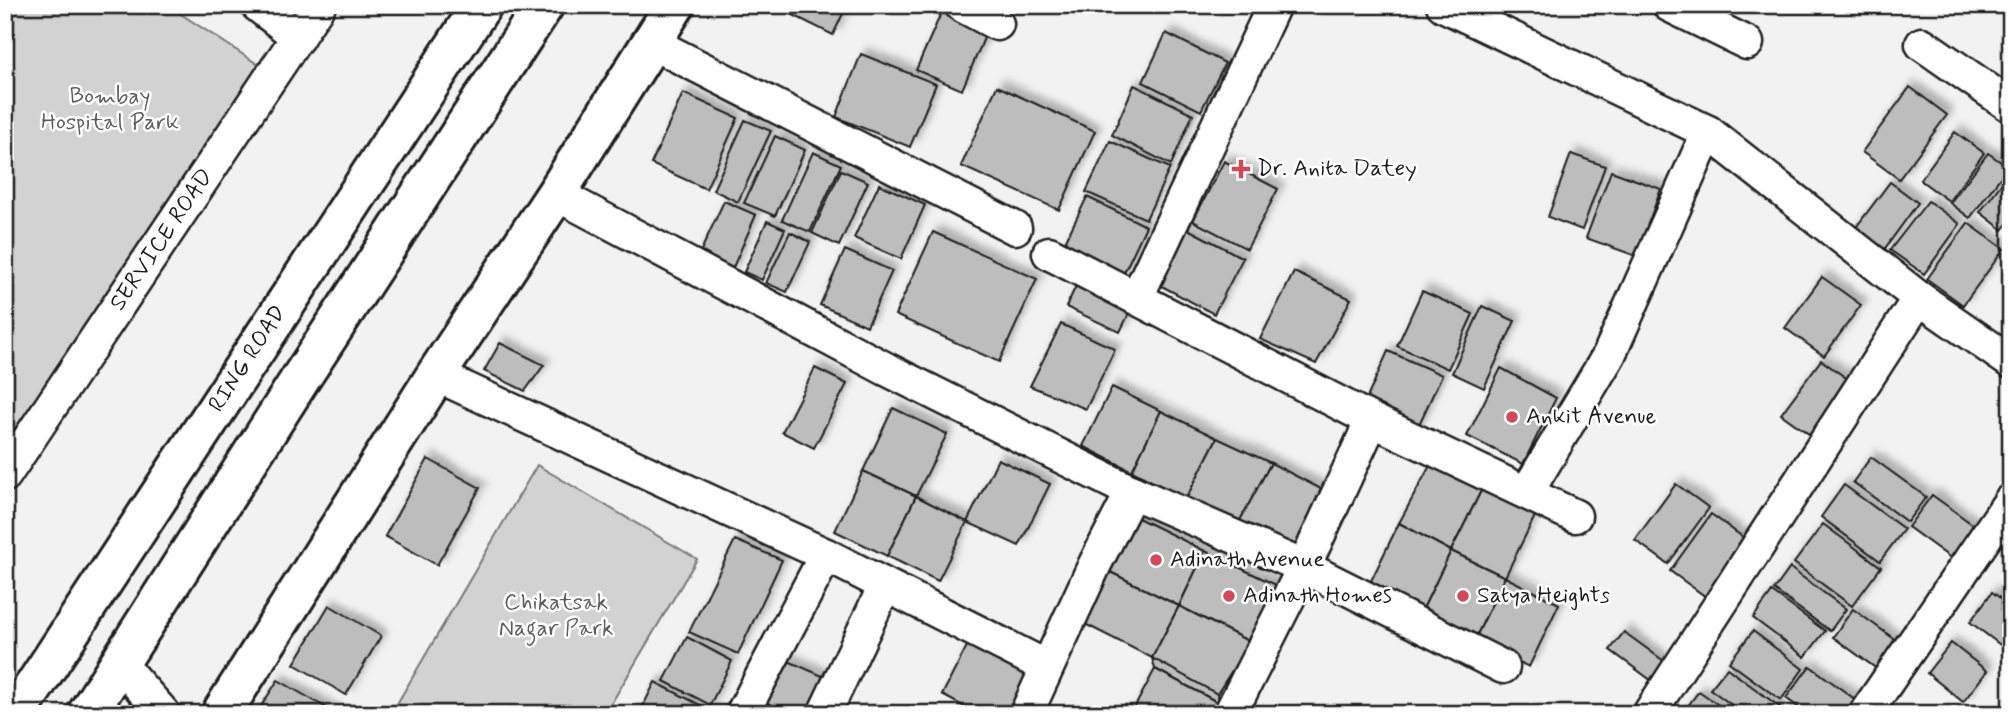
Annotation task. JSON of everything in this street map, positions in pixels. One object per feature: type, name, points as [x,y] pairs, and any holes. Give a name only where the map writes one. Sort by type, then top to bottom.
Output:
[{"type":"main road","name":"RING ROAD","points":[[16,714],[481,5]]},
{"type":"main road","points":[[87,714],[299,381],[544,5]]},
{"type":"main road","points":[[221,714],[436,375],[556,194],[674,5]]},
{"type":"street","points":[[257,5],[298,37]]},
{"type":"street","name":"SERVICE ROAD","points":[[5,475],[319,5]]},
{"type":"street","points":[[961,5],[997,24]]},
{"type":"street","points":[[1137,298],[1274,5]]},
{"type":"street","points":[[1669,5],[1747,43]]},
{"type":"street","points":[[1459,9],[1708,131],[1919,298],[2011,362]]},
{"type":"street","points":[[652,43],[1016,228]]},
{"type":"street","points":[[1922,44],[2011,106]]},
{"type":"street","points":[[1527,492],[1609,355],[1708,131]]},
{"type":"street","points":[[556,194],[886,369],[1132,492],[1304,567],[1503,667]]},
{"type":"street","points":[[1049,253],[1372,420],[1575,516]]},
{"type":"street","points":[[1648,714],[1919,298]]},
{"type":"street","points":[[436,375],[826,555],[1047,667]]},
{"type":"street","points":[[1230,714],[1304,567],[1372,420]]},
{"type":"street","points":[[1026,714],[1095,564],[1132,492]]},
{"type":"street","points":[[1865,714],[2011,500]]},
{"type":"street","points":[[742,714],[826,555]]},
{"type":"street","points":[[824,714],[885,586]]},
{"type":"street","points":[[120,663],[164,714]]},
{"type":"green space","name":"Bombay Hospital Park","points":[[5,5],[167,5],[262,67],[5,456]]},
{"type":"green space","name":"Chikatsak Nagar Park","points":[[537,465],[697,559],[605,714],[391,714]]},
{"type":"building","points":[[773,5],[847,5],[833,35]]},
{"type":"building","points":[[942,11],[987,31],[962,90],[916,70]]},
{"type":"building","points":[[1166,33],[1225,63],[1201,111],[1143,82]]},
{"type":"building","points":[[861,54],[936,84],[910,147],[836,117]]},
{"type":"building","points":[[1134,85],[1193,114],[1171,165],[1112,135]]},
{"type":"building","points":[[997,86],[1095,131],[1059,210],[961,166]]},
{"type":"building","points":[[1910,87],[1947,115],[1899,179],[1862,152]]},
{"type":"building","points":[[683,93],[738,118],[706,189],[651,164]]},
{"type":"building","points":[[745,120],[771,131],[738,202],[713,190]]},
{"type":"building","points":[[1955,132],[1984,153],[1949,201],[1920,180]]},
{"type":"building","points":[[775,136],[805,150],[775,216],[744,203]]},
{"type":"building","points":[[1110,141],[1170,168],[1146,219],[1086,192]]},
{"type":"building","points":[[813,152],[841,165],[810,232],[782,220]]},
{"type":"building","points":[[1988,153],[2008,167],[1970,218],[1950,203]]},
{"type":"building","points":[[1571,154],[1605,166],[1582,230],[1548,217]]},
{"type":"building","points":[[1224,161],[1278,189],[1247,249],[1193,221]]},
{"type":"building","points":[[841,170],[868,182],[839,246],[812,233]]},
{"type":"building","points":[[1611,171],[1661,189],[1636,256],[1586,238]]},
{"type":"building","points":[[2011,171],[2011,219],[2003,230],[1980,212]]},
{"type":"building","points":[[1890,182],[1918,203],[1883,251],[1854,230]]},
{"type":"building","points":[[879,184],[925,205],[901,259],[854,238]]},
{"type":"building","points":[[1087,197],[1146,226],[1121,279],[1061,250]]},
{"type":"building","points":[[724,201],[756,215],[731,272],[698,257]]},
{"type":"building","points":[[1928,201],[1960,224],[1924,274],[1890,250]]},
{"type":"building","points":[[767,221],[785,229],[762,280],[744,272]]},
{"type":"building","points":[[1968,223],[2004,249],[1963,305],[1927,279]]},
{"type":"building","points":[[1186,228],[1243,258],[1214,314],[1156,283]]},
{"type":"building","points":[[790,232],[810,242],[787,292],[766,283]]},
{"type":"building","points":[[933,232],[1037,279],[999,362],[895,315]]},
{"type":"building","points":[[845,250],[892,271],[867,326],[820,305]]},
{"type":"building","points":[[1083,271],[1137,297],[1120,332],[1066,307]]},
{"type":"building","points":[[1294,272],[1351,299],[1316,364],[1260,339]]},
{"type":"building","points":[[1822,277],[1861,305],[1824,356],[1785,328]]},
{"type":"building","points":[[1422,291],[1473,314],[1448,369],[1397,346]]},
{"type":"building","points":[[1482,306],[1515,321],[1484,388],[1452,373]]},
{"type":"building","points":[[1061,324],[1115,349],[1086,409],[1030,386]]},
{"type":"building","points":[[500,343],[544,365],[525,391],[484,371]]},
{"type":"building","points":[[1388,351],[1442,375],[1416,431],[1363,407]]},
{"type":"building","points":[[1821,360],[1856,385],[1816,439],[1781,414]]},
{"type":"building","points":[[815,368],[847,384],[814,448],[782,432]]},
{"type":"building","name":"Ankit Avenue","points":[[1501,368],[1556,398],[1523,464],[1467,436]]},
{"type":"building","points":[[1112,387],[1161,411],[1132,471],[1083,446]]},
{"type":"building","points":[[893,408],[947,434],[916,496],[863,471]]},
{"type":"building","points":[[1161,411],[1217,438],[1186,499],[1132,471]]},
{"type":"building","points":[[1217,438],[1271,463],[1237,526],[1186,499]]},
{"type":"building","points":[[1871,457],[1926,497],[1907,522],[1853,482]]},
{"type":"building","points":[[428,459],[480,488],[437,565],[385,536]]},
{"type":"building","points":[[998,459],[1050,484],[1019,546],[967,522]]},
{"type":"building","points":[[1433,460],[1483,487],[1451,551],[1399,523]]},
{"type":"building","points":[[1271,463],[1323,490],[1292,554],[1237,526]]},
{"type":"building","points":[[863,471],[916,496],[887,556],[835,531]]},
{"type":"building","points":[[1676,484],[1709,508],[1668,564],[1635,540]]},
{"type":"building","points":[[1844,485],[1904,529],[1880,561],[1821,517]]},
{"type":"building","points":[[1483,487],[1536,514],[1505,577],[1451,551]]},
{"type":"building","points":[[1932,495],[1983,532],[1959,564],[1908,527]]},
{"type":"building","points":[[916,496],[967,522],[938,581],[887,556]]},
{"type":"building","points":[[1711,514],[1751,543],[1709,599],[1670,571]]},
{"type":"building","name":"Adinath Avenue","points":[[1134,516],[1205,551],[1179,606],[1106,570]]},
{"type":"building","points":[[1399,523],[1451,551],[1420,615],[1368,587]]},
{"type":"building","points":[[1823,524],[1881,567],[1852,606],[1794,563]]},
{"type":"building","points":[[735,540],[782,560],[738,654],[689,632]]},
{"type":"building","name":"Adinath Homes","points":[[1205,551],[1278,586],[1250,642],[1179,606]]},
{"type":"building","name":"Satya Heights","points":[[1451,551],[1505,577],[1474,641],[1420,615]]},
{"type":"building","points":[[1790,568],[1846,609],[1830,631],[1774,590]]},
{"type":"building","points":[[1106,570],[1179,606],[1152,658],[1081,622]]},
{"type":"building","points":[[1505,577],[1559,604],[1529,667],[1474,641]]},
{"type":"building","points":[[1772,592],[1825,631],[1805,657],[1753,618]]},
{"type":"building","points":[[1992,592],[2011,606],[2011,653],[1970,622]]},
{"type":"building","points":[[329,605],[381,636],[346,695],[294,664]]},
{"type":"building","points":[[1179,606],[1250,642],[1217,694],[1152,658]]},
{"type":"building","points":[[1853,609],[1897,641],[1877,669],[1833,637]]},
{"type":"building","points":[[1753,631],[1803,669],[1781,700],[1729,662]]},
{"type":"building","points":[[1624,632],[1672,667],[1659,686],[1610,650]]},
{"type":"building","points":[[687,637],[732,661],[710,705],[664,681]]},
{"type":"building","points":[[1951,643],[1987,671],[1963,702],[1927,673]]},
{"type":"building","points":[[968,644],[1031,675],[1013,714],[978,714],[942,695]]},
{"type":"building","points":[[1152,658],[1217,694],[1221,704],[1155,669]]},
{"type":"building","points":[[786,660],[827,678],[812,714],[792,714],[767,703]]},
{"type":"building","points":[[1810,666],[1860,703],[1852,714],[1807,714],[1786,698]]},
{"type":"building","points":[[1727,668],[1781,708],[1777,714],[1744,714],[1710,689]]},
{"type":"building","points":[[1155,669],[1221,704],[1216,714],[1131,714]]},
{"type":"building","points":[[278,680],[337,714],[256,714]]},
{"type":"building","points":[[655,682],[716,713],[716,714],[639,714]]},
{"type":"building","points":[[1699,691],[1731,714],[1682,714]]},
{"type":"place","name":"Dr. Anita Datey","points":[[1241,169]]},
{"type":"place","name":"Ankit Avenue","points":[[1512,417]]},
{"type":"place","name":"Adinath Avenue","points":[[1156,560]]},
{"type":"place","name":"Adinath Homes","points":[[1229,596]]},
{"type":"place","name":"Satya Heights","points":[[1463,596]]}]
